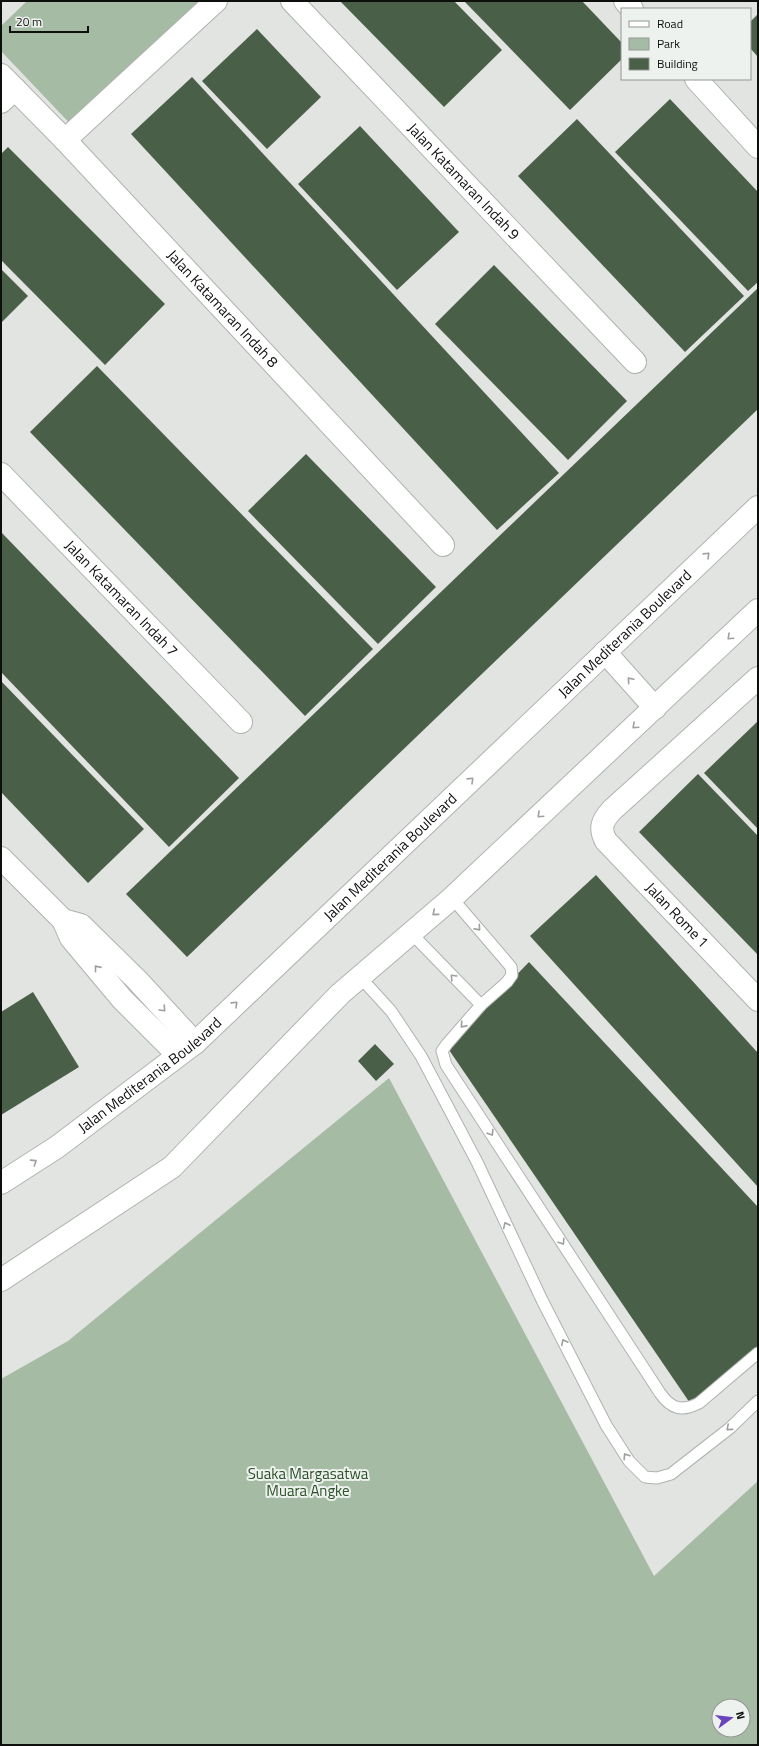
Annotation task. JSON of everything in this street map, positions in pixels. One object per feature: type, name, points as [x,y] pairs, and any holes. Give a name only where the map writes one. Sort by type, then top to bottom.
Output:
[{"type":"street","points":[[65,140],[216,1]]},
{"type":"street","name":"Jalan Katamaran Indah 9","points":[[292,1],[635,362]]},
{"type":"street","points":[[697,80],[758,147]]},
{"type":"street","name":"Jalan Katamaran Indah 8","points":[[6,89],[65,140],[443,545]]},
{"type":"street","name":"Jalan Katamaran Indah 7","points":[[1,474],[240,722]]},
{"type":"street","name":"Jalan Mediterania Boulevard","points":[[1,1183],[57,1146],[186,1049],[758,507]]},
{"type":"street","points":[[1,1280],[172,1167],[340,994],[452,898],[758,610]]},
{"type":"street","points":[[605,652],[655,708]]},
{"type":"street","name":"Jalan Rome 1","points":[[758,678],[612,810],[605,818],[601,827],[602,834],[606,841],[758,1000]]},
{"type":"street","points":[[1,858],[63,920],[71,938],[122,999],[186,1049]]},
{"type":"lane","points":[[452,898],[511,967],[512,975],[507,982],[481,1005],[442,1051],[446,1065],[666,1402],[676,1407],[689,1408],[699,1403],[758,1353]]},
{"type":"lane","points":[[411,933],[481,1005]]},
{"type":"lane","points":[[360,977],[391,1011],[421,1056],[477,1162],[542,1300],[606,1425],[629,1461],[645,1477],[657,1478],[671,1474],[730,1428],[758,1401]]},
{"type":"green space","points":[[27,1],[212,1],[77,131],[1,51],[1,26]]},
{"type":"green space","name":"Suaka Margasatwa Muara Angke","points":[[389,1078],[654,1576],[758,1481],[758,1745],[1,1745],[1,1379],[68,1341]]},
{"type":"building","points":[[340,1],[454,1],[502,50],[444,107]]},
{"type":"building","points":[[464,1],[582,1],[621,42],[621,60],[570,110]]},
{"type":"building","points":[[758,14],[758,57],[751,49],[751,21]]},
{"type":"building","points":[[257,29],[321,97],[267,149],[202,81]]},
{"type":"building","points":[[192,77],[559,473],[497,530],[131,134]]},
{"type":"building","points":[[670,99],[758,192],[758,282],[748,291],[615,152]]},
{"type":"building","points":[[577,119],[744,296],[685,352],[518,176]]},
{"type":"building","points":[[360,126],[459,232],[397,290],[298,184]]},
{"type":"building","points":[[8,147],[165,304],[105,365],[1,260],[1,154]]},
{"type":"building","points":[[494,265],[627,401],[568,460],[435,324]]},
{"type":"building","points":[[1,269],[28,296],[1,323]]},
{"type":"building","points":[[758,288],[758,409],[187,957],[126,894]]},
{"type":"building","points":[[97,366],[373,649],[305,716],[30,432]]},
{"type":"building","points":[[306,454],[436,587],[378,644],[248,511]]},
{"type":"building","points":[[1,532],[239,778],[169,847],[1,672]]},
{"type":"building","points":[[1,681],[144,829],[88,883],[1,792]]},
{"type":"building","points":[[758,721],[758,829],[704,773]]},
{"type":"building","points":[[698,774],[758,836],[758,955],[639,832]]},
{"type":"building","points":[[596,875],[758,1053],[758,1187],[530,936]]},
{"type":"building","points":[[529,962],[758,1207],[758,1348],[692,1406],[447,1047]]},
{"type":"building","points":[[33,992],[79,1067],[1,1115],[1,1012]]},
{"type":"building","points":[[375,1044],[394,1064],[376,1081],[358,1061]]}]
